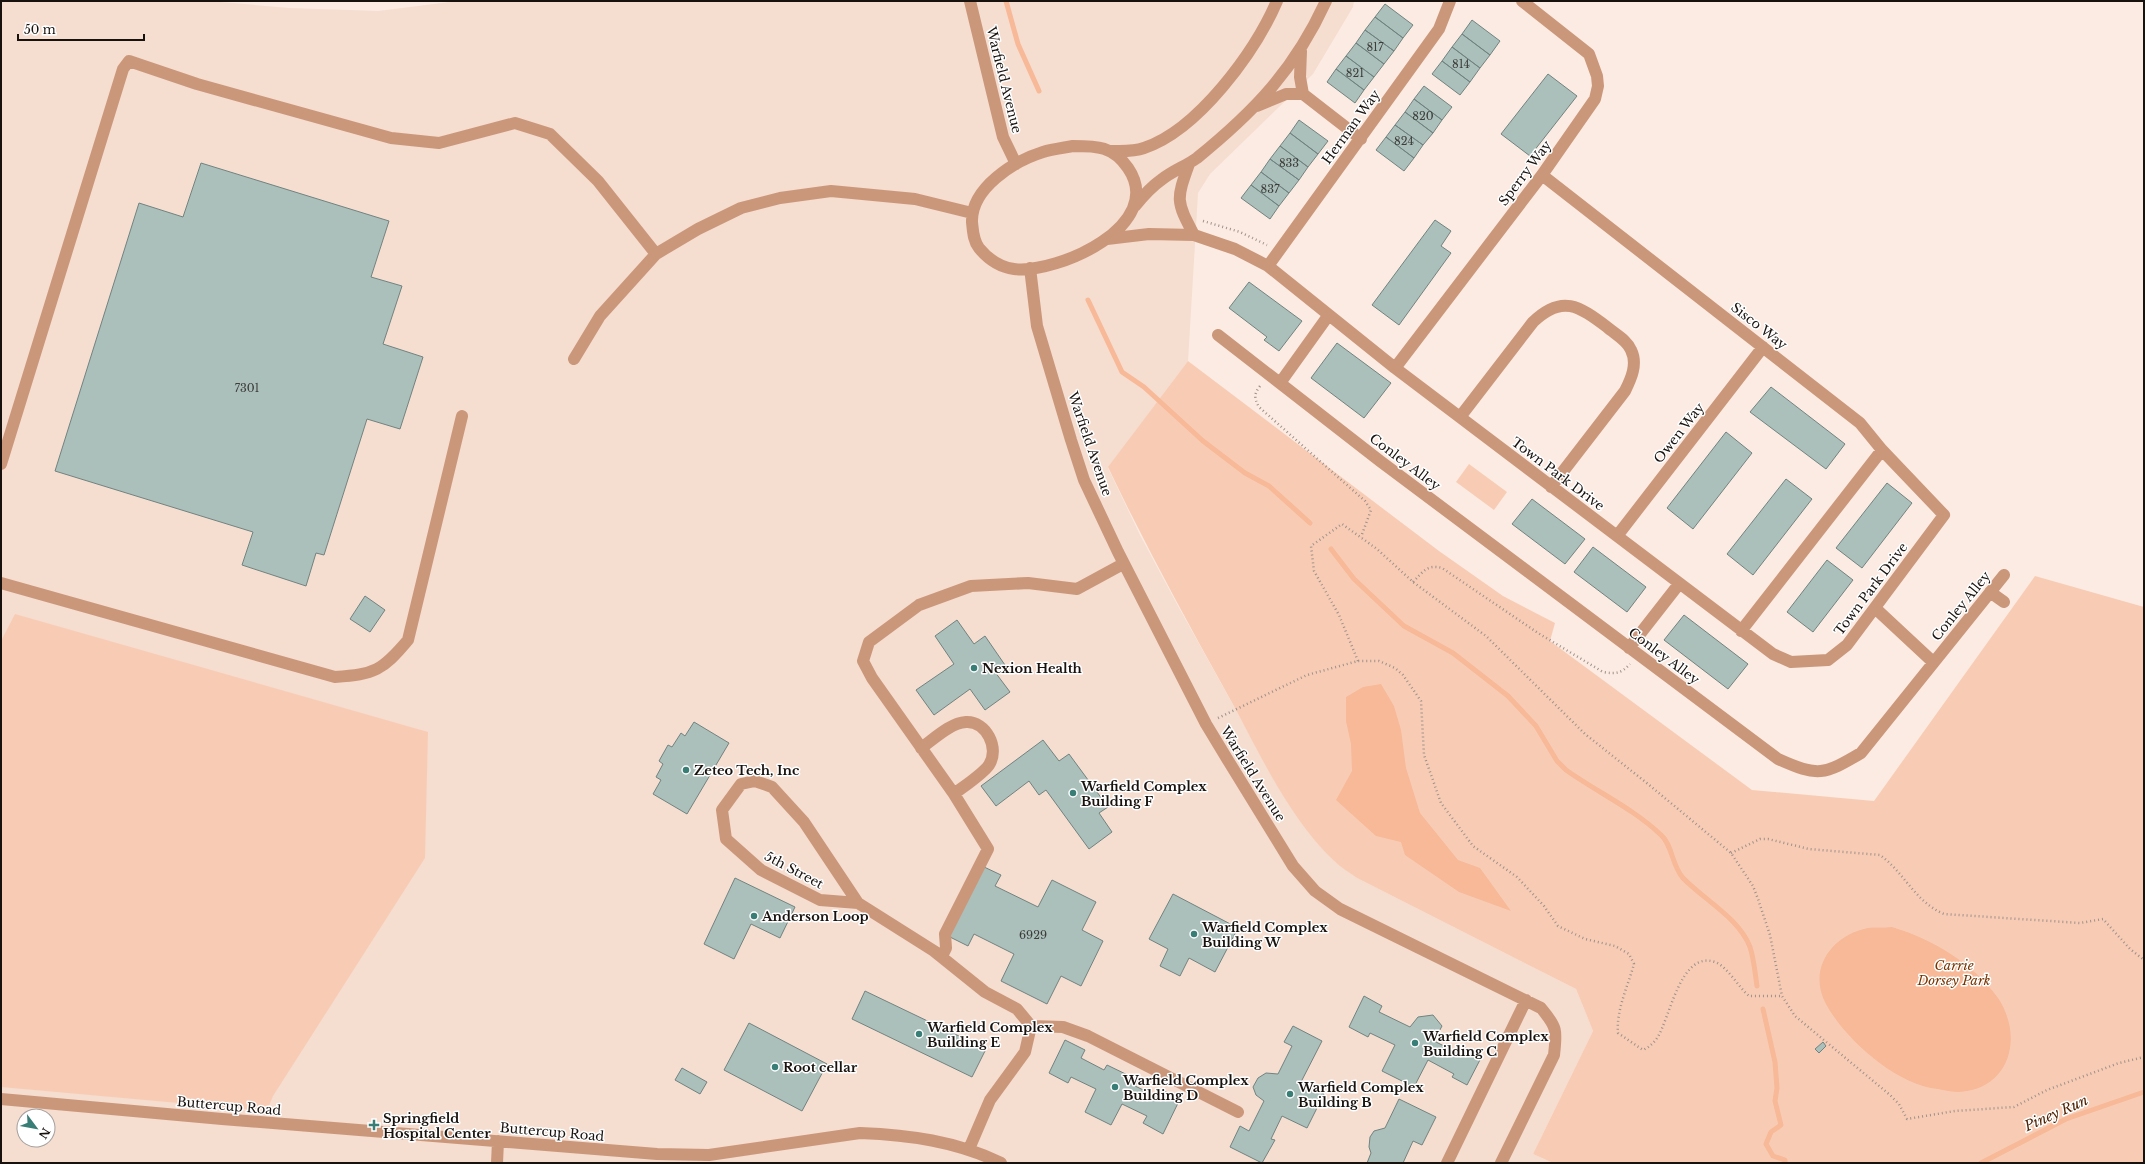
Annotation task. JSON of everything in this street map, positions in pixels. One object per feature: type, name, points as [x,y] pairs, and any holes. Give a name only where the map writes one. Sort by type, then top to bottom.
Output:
[{"type":"street","name":"Warfield Avenue","points":[[970,1],[1003,137],[1016,164]]},
{"type":"street","points":[[1277,1],[1250,50],[1231,76],[1201,110],[1165,139],[1129,152],[1111,151],[1097,146],[1073,146],[1043,152],[1016,164],[988,185],[977,200],[972,213],[975,242],[986,258],[1014,269],[1030,268],[1055,264],[1083,253],[1107,239],[1126,222],[1134,207],[1145,193],[1160,180],[1189,164],[1227,133],[1255,107],[1301,50],[1326,1]]},
{"type":"street","name":"Herman Way","points":[[1268,266],[1439,29],[1450,1]]},
{"type":"street","name":"Sperry Way","points":[[1395,368],[1542,175],[1595,99],[1598,86],[1597,76],[1588,54],[1522,1]]},
{"type":"street","points":[[1301,50],[1300,77],[1303,94]]},
{"type":"street","points":[[1,464],[123,70],[129,61],[197,84],[392,138],[439,144],[515,123],[550,134],[598,181],[656,254]]},
{"type":"street","points":[[1255,107],[1286,94],[1303,94],[1360,139]]},
{"type":"street","points":[[1111,151],[1124,162],[1132,173],[1136,191],[1134,207]]},
{"type":"street","points":[[1189,164],[1179,192],[1181,210],[1194,235]]},
{"type":"street","name":"Sisco Way","points":[[1542,175],[1860,423],[1882,450],[1944,515]]},
{"type":"street","points":[[574,359],[600,316],[656,254],[698,229],[741,208],[780,198],[831,190],[914,199],[972,213]]},
{"type":"street","name":"Town Park Drive","points":[[1107,239],[1149,234],[1194,235],[1235,249],[1268,266],[1328,316],[1395,368],[1741,631],[1773,654],[1791,662],[1828,660],[1847,645],[1944,515]]},
{"type":"street","name":"Warfield Avenue","points":[[1030,268],[1037,326],[1084,480],[1123,564],[1206,724],[1293,866],[1315,891],[1363,922],[1541,1008],[1554,1024],[1556,1039],[1554,1055],[1501,1163]]},
{"type":"street","points":[[1460,417],[1532,322],[1543,312],[1553,307],[1572,305],[1585,310],[1623,340],[1631,350],[1634,362],[1633,375],[1625,391],[1551,487]]},
{"type":"street","points":[[1280,383],[1328,316]]},
{"type":"street","name":"Conley Alley","points":[[1218,335],[1634,652],[1778,759],[1805,771],[1832,770],[1861,753],[2004,575]]},
{"type":"street","name":"Owen Way","points":[[1617,536],[1763,347]]},
{"type":"street","points":[[1,583],[335,678],[366,675],[390,662],[408,640],[462,416]]},
{"type":"street","points":[[1741,631],[1882,450]]},
{"type":"street","points":[[942,956],[946,948],[945,934],[988,849],[954,794],[872,678],[863,661],[869,642],[919,605],[971,586],[1028,583],[1077,589],[1123,564]]},
{"type":"street","points":[[1634,652],[1679,584]]},
{"type":"street","points":[[1990,592],[2004,602]]},
{"type":"street","points":[[1875,608],[1933,662]]},
{"type":"street","points":[[921,748],[954,725],[967,721],[982,728],[992,740],[994,752],[989,765],[954,794]]},
{"type":"street","name":"5th Street","points":[[858,903],[820,900],[760,870],[726,839],[722,810],[741,784],[755,781],[772,788],[804,822],[858,903],[942,956],[985,992],[1017,1010],[1032,1026]]},
{"type":"street","points":[[1447,1163],[1526,1000]]},
{"type":"street","points":[[969,1149],[990,1100],[1025,1052],[1032,1026],[1063,1027],[1088,1036],[1238,1112]]},
{"type":"street","name":"Buttercup Road","points":[[1,1099],[650,1153],[708,1155],[860,1132],[912,1137],[969,1149],[1001,1163]]},
{"type":"street","points":[[497,1163],[498,1141]]},
{"type":"path","points":[[1199,218],[1213,225],[1240,232],[1278,252]]},
{"type":"path","points":[[1268,374],[1255,393],[1255,400],[1259,407],[1365,501],[1371,510],[1361,537]]},
{"type":"path","points":[[1358,661],[1339,616],[1314,571],[1311,546],[1342,524],[1377,548],[1413,582],[1486,636],[1585,734],[1731,853],[1753,886],[1770,935],[1782,996],[1795,1016],[1890,1095],[1899,1104],[1907,1119],[1955,1111],[2014,1107],[2047,1090],[2119,1063],[2144,1057]]},
{"type":"path","points":[[1413,582],[1428,568],[1433,566],[1442,568],[1538,633],[1603,672],[1614,674],[1623,672],[1634,652]]},
{"type":"path","points":[[1206,724],[1307,674],[1358,661],[1378,661],[1395,668],[1404,675],[1421,701],[1424,755],[1441,803],[1473,846],[1517,877],[1544,906],[1558,926],[1585,939],[1615,946],[1629,954],[1634,964],[1620,1009],[1617,1023],[1618,1033],[1643,1050],[1650,1046],[1661,1030],[1684,976],[1692,966],[1706,961],[1716,962],[1734,978],[1741,989],[1750,996],[1782,996]]},
{"type":"path","points":[[1731,853],[1760,839],[1768,839],[1809,849],[1880,855],[1888,860],[1920,899],[1934,910],[1944,914],[2080,923],[2103,919],[2130,949],[2144,960]]},
{"type":"shaded area","points":[[1,1],[209,1],[289,8],[378,11],[458,1],[1354,1],[1353,7],[1313,74],[1210,174],[1198,193],[1188,361],[1108,468],[1140,535],[1178,606],[1282,793],[1314,839],[1334,861],[1357,878],[1576,989],[1593,1031],[1533,1154],[1553,1163],[1,1163]]},
{"type":"shaded area","points":[[1381,684],[1394,706],[1401,730],[1406,768],[1420,813],[1458,860],[1480,868],[1511,911],[1459,892],[1405,855],[1401,842],[1376,836],[1336,800],[1352,771],[1351,744],[1346,721],[1346,697],[1363,687]]},
{"type":"shaded area","points":[[1892,927],[1922,938],[1951,954],[1977,974],[1998,998],[2006,1013],[2010,1029],[2011,1044],[2001,1071],[1990,1082],[1976,1089],[1959,1092],[1922,1086],[1905,1079],[1889,1070],[1859,1045],[1835,1018],[1826,1004],[1821,991],[1819,978],[1821,966],[1826,956],[1834,946],[1855,932],[1868,928]]},
{"type":"green space","name":"Carrie Dorsey Park","points":[[1188,361],[1439,551],[1503,596],[1555,623],[1550,641],[1752,790],[1874,801],[2035,576],[2144,607],[2144,1163],[1553,1163],[1533,1154],[1593,1031],[1576,989],[1357,878],[1336,863],[1316,842],[1300,822],[1273,779],[1165,579],[1108,467]]},
{"type":"green space","points":[[1469,464],[1507,492],[1494,510],[1456,482]]},
{"type":"green space","points":[[15,614],[428,732],[425,858],[273,1096],[267,1111],[1,1087],[1,641]]},
{"type":"building","points":[[1385,4],[1413,25],[1403,38],[1375,17]]},
{"type":"building","points":[[1375,17],[1403,38],[1394,51],[1365,30]]},
{"type":"building","points":[[1472,20],[1500,41],[1490,55],[1462,34]]},
{"type":"building","points":[[1365,30],[1394,51],[1384,64],[1356,43]]},
{"type":"building","points":[[1462,34],[1490,55],[1480,68],[1452,47]]},
{"type":"building","points":[[1356,43],[1384,64],[1374,77],[1346,56]]},
{"type":"building","points":[[1452,47],[1480,68],[1470,82],[1442,61]]},
{"type":"building","points":[[1346,56],[1374,77],[1364,90],[1336,69]]},
{"type":"building","points":[[1442,61],[1470,82],[1460,95],[1432,74]]},
{"type":"building","points":[[1336,69],[1364,90],[1355,103],[1327,82]]},
{"type":"building","points":[[1548,74],[1577,96],[1530,156],[1501,134]]},
{"type":"building","points":[[1424,86],[1452,107],[1442,120],[1414,99]]},
{"type":"building","points":[[1414,99],[1442,120],[1433,133],[1405,112]]},
{"type":"building","points":[[1405,112],[1433,133],[1423,145],[1395,125]]},
{"type":"building","points":[[1299,120],[1328,141],[1318,154],[1290,133]]},
{"type":"building","points":[[1395,125],[1423,145],[1414,158],[1386,137]]},
{"type":"building","points":[[1290,133],[1318,154],[1308,167],[1280,146]]},
{"type":"building","points":[[1386,137],[1414,158],[1404,171],[1376,150]]},
{"type":"building","points":[[1280,146],[1308,167],[1299,180],[1270,159]]},
{"type":"building","points":[[1270,159],[1299,180],[1289,193],[1261,172]]},
{"type":"building","points":[[201,163],[389,221],[371,277],[402,286],[383,344],[423,357],[400,429],[367,419],[324,555],[316,553],[306,586],[242,565],[253,532],[55,471],[139,203],[183,217]]},
{"type":"building","points":[[1261,172],[1289,193],[1279,206],[1251,185]]},
{"type":"building","points":[[1251,185],[1279,206],[1270,219],[1241,198]]},
{"type":"building","points":[[1435,220],[1451,231],[1441,246],[1451,253],[1399,325],[1372,305]]},
{"type":"building","points":[[1249,282],[1302,321],[1279,351],[1264,340],[1267,337],[1229,308]]},
{"type":"building","points":[[1337,343],[1391,383],[1364,418],[1311,378]]},
{"type":"building","points":[[1771,387],[1845,444],[1826,469],[1750,412]]},
{"type":"building","points":[[1726,432],[1752,453],[1693,529],[1667,508]]},
{"type":"building","points":[[1786,479],[1812,499],[1753,575],[1727,554]]},
{"type":"building","points":[[1887,483],[1912,503],[1862,568],[1836,548]]},
{"type":"building","points":[[1532,499],[1585,539],[1565,564],[1512,524]]},
{"type":"building","points":[[1593,547],[1646,587],[1627,612],[1574,572]]},
{"type":"building","points":[[1827,560],[1853,580],[1813,632],[1787,612]]},
{"type":"building","points":[[365,596],[385,610],[370,632],[350,619]]},
{"type":"building","points":[[1684,615],[1748,664],[1728,689],[1664,640]]},
{"type":"building","name":"Nexion Health","points":[[957,620],[974,644],[985,636],[1005,665],[995,672],[1010,692],[985,710],[970,689],[934,715],[916,690],[954,664],[935,636]]},
{"type":"building","name":"Zeteo Tech, Inc","points":[[694,722],[729,743],[687,814],[653,794],[661,780],[656,777],[663,764],[659,761],[668,745],[672,747],[681,733],[685,736]]},
{"type":"building","name":"Warfield Complex Building F","points":[[1043,740],[1059,761],[1069,754],[1108,807],[1099,813],[1112,832],[1089,849],[1046,790],[1039,795],[1029,781],[996,806],[981,786]]},
{"type":"building","points":[[982,866],[1001,875],[995,886],[1038,907],[1052,880],[1096,902],[1082,930],[1103,941],[1081,986],[1061,976],[1047,1004],[1001,981],[1014,954],[974,934],[968,946],[948,936]]},
{"type":"building","name":"Anderson Loop","points":[[735,878],[795,907],[780,938],[751,924],[734,959],[704,944]]},
{"type":"building","name":"Warfield Complex Building W","points":[[1173,894],[1238,928],[1215,972],[1189,958],[1180,976],[1160,966],[1168,949],[1149,939]]},
{"type":"building","name":"Warfield Complex Building E","points":[[865,991],[986,1049],[972,1077],[852,1019]]},
{"type":"building","name":"Warfield Complex Building C","points":[[1364,996],[1382,1006],[1379,1012],[1410,1027],[1418,1017],[1433,1015],[1442,1026],[1434,1041],[1462,1055],[1465,1048],[1482,1056],[1467,1085],[1452,1077],[1454,1074],[1428,1060],[1414,1087],[1382,1071],[1395,1045],[1370,1033],[1368,1037],[1349,1027]]},
{"type":"building","name":"Root cellar","points":[[749,1023],[827,1064],[802,1111],[724,1070]]},
{"type":"building","name":"Warfield Complex Building B","points":[[1293,1026],[1322,1041],[1301,1082],[1324,1094],[1307,1128],[1282,1116],[1271,1139],[1275,1140],[1262,1163],[1230,1147],[1240,1126],[1249,1131],[1264,1101],[1256,1095],[1253,1087],[1258,1078],[1266,1073],[1278,1074],[1292,1046],[1284,1042]]},
{"type":"building","name":"Warfield Complex Building D","points":[[1065,1040],[1085,1050],[1081,1058],[1104,1070],[1107,1065],[1138,1080],[1135,1086],[1156,1096],[1160,1089],[1180,1099],[1163,1134],[1143,1123],[1147,1116],[1122,1104],[1111,1125],[1085,1112],[1096,1089],[1071,1077],[1068,1083],[1049,1073]]},
{"type":"building","points":[[1823,1042],[1826,1046],[1819,1053],[1815,1049]]},
{"type":"building","points":[[682,1068],[707,1082],[700,1094],[675,1080]]},
{"type":"building","points":[[1399,1099],[1436,1117],[1422,1145],[1413,1141],[1403,1163],[1367,1163],[1371,1153],[1369,1147],[1370,1137],[1374,1131],[1385,1128]]},
{"type":"waterway","points":[[1006,1],[1018,44],[1039,91]]},
{"type":"waterway","points":[[1088,300],[1122,372],[1144,387],[1203,441],[1245,473],[1269,486],[1310,523]]},
{"type":"waterway","points":[[1331,549],[1354,579],[1404,626],[1453,653],[1508,696],[1536,726],[1557,761],[1566,770],[1639,817],[1665,839],[1676,867],[1683,878],[1729,918],[1745,937],[1750,947],[1757,986]]},
{"type":"waterway","points":[[1763,1009],[1775,1062],[1777,1088],[1775,1101],[1781,1125],[1771,1132],[1766,1144],[1773,1156],[1785,1160],[1785,1163]]},
{"type":"waterway","name":"Piney Run","points":[[1981,1163],[2066,1119],[2144,1092]]},
{"type":"place","name":"Nexion Health","points":[[974,668]]},
{"type":"place","name":"Zeteo Tech, Inc","points":[[686,770]]},
{"type":"place","name":"Warfield Complex Building F","points":[[1073,793]]},
{"type":"place","name":"Anderson Loop","points":[[754,916]]},
{"type":"place","name":"Warfield Complex Building W","points":[[1194,934]]},
{"type":"place","name":"Warfield Complex Building E","points":[[919,1034]]},
{"type":"place","name":"Warfield Complex Building C","points":[[1415,1043]]},
{"type":"place","name":"Root cellar","points":[[775,1067]]},
{"type":"place","name":"Warfield Complex Building D","points":[[1115,1087]]},
{"type":"place","name":"Warfield Complex Building B","points":[[1290,1094]]},
{"type":"place","name":"Springfield Hospital Center","points":[[374,1125]]}]
